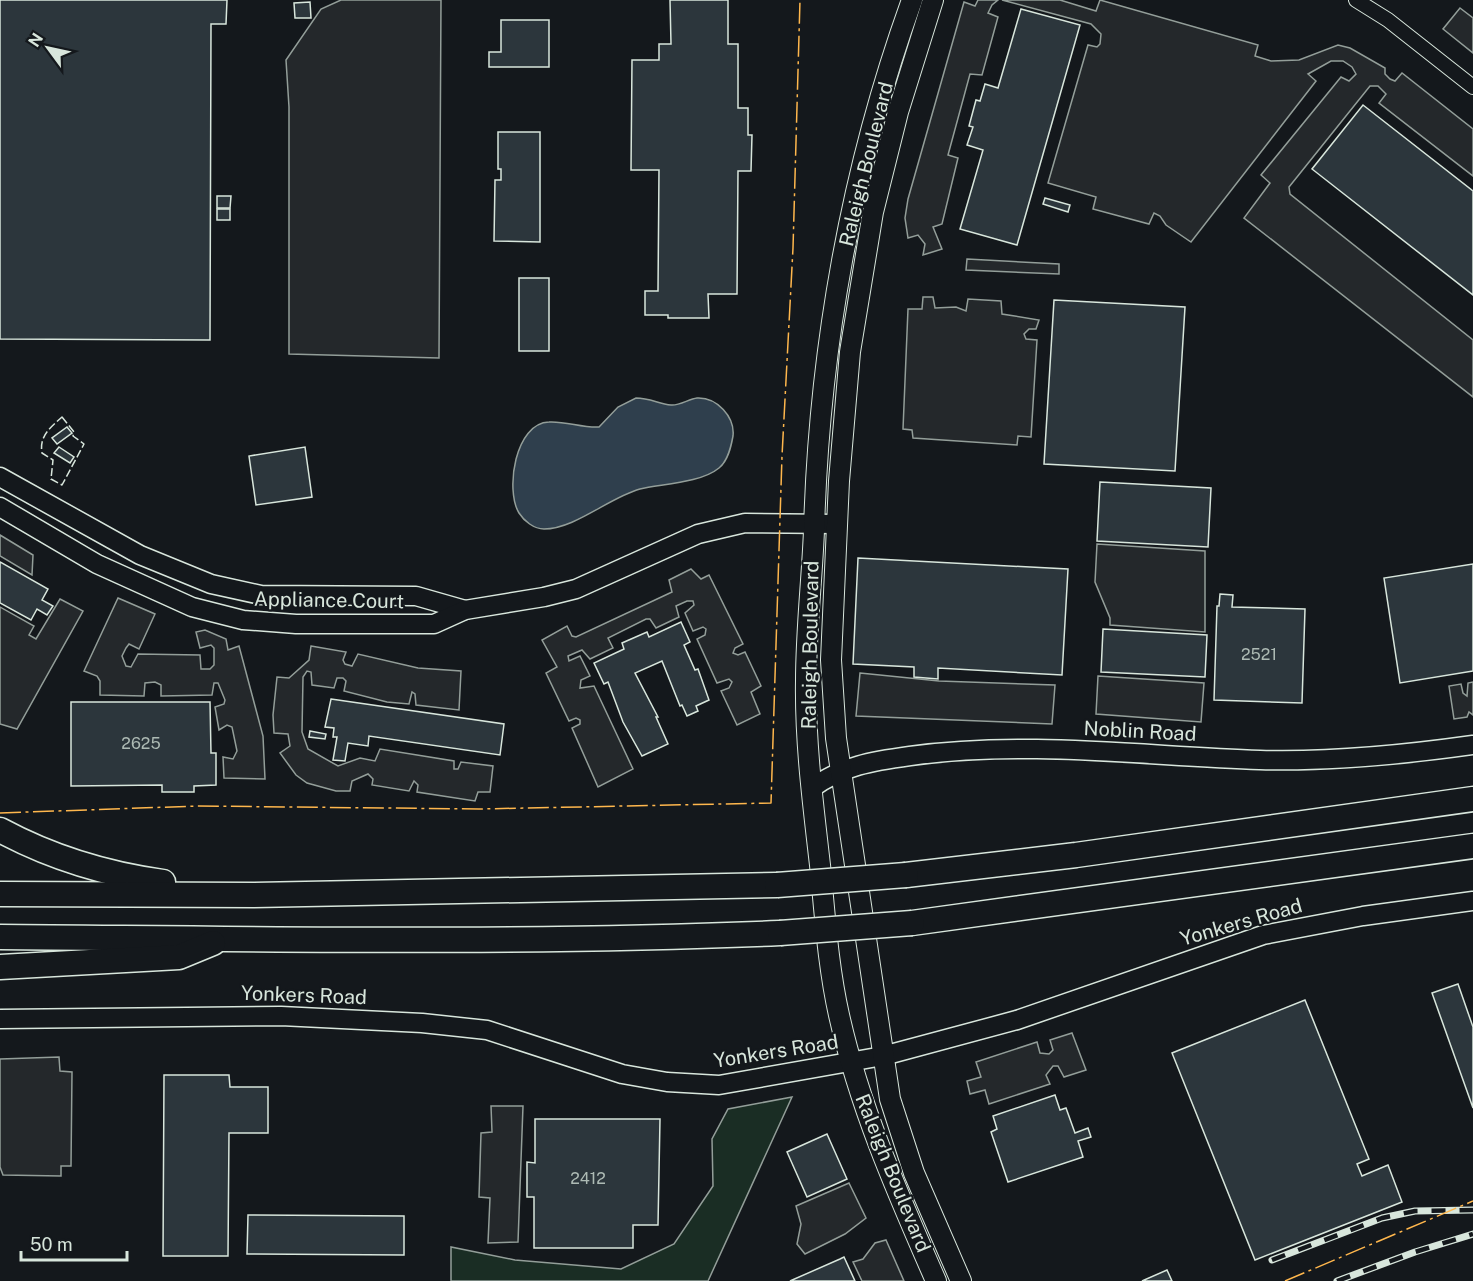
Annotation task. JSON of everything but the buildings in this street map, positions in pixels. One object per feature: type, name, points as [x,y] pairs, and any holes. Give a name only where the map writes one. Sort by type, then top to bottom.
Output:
[{"type":"highway","points":[[0,894],[254,895],[777,885],[906,875],[1076,855],[1473,800]]},
{"type":"highway","points":[[0,830],[53,855],[95,870],[124,877],[254,895]]},
{"type":"highway","points":[[0,937],[617,940],[780,933],[912,923],[1473,846]]},
{"type":"highway","points":[[0,967],[179,957],[224,939]]},
{"type":"main road","name":"Raleigh Boulevard","points":[[912,0],[874,122],[845,250],[822,402],[806,684],[812,788],[831,971],[852,1061],[873,1136],[936,1281]]},
{"type":"main road","name":"Raleigh Boulevard","points":[[933,0],[898,112],[873,212],[850,352],[837,524],[831,669],[833,712],[890,1099],[904,1148],[961,1281]]},
{"type":"street","points":[[1356,0],[1388,20],[1473,87]]},
{"type":"street","name":"Appliance Court","points":[[0,477],[140,555],[186,575],[227,588],[261,595],[416,596],[465,610]]},
{"type":"street","name":"Appliance Court","points":[[0,507],[112,571],[192,607],[218,615],[270,623],[434,624],[465,610],[544,597],[576,589],[698,534],[745,523],[837,524]]},
{"type":"street","name":"Noblin Road","points":[[812,788],[841,770],[866,763],[948,751],[1014,747],[1299,760],[1361,759],[1473,746]]},
{"type":"street","name":"Yonkers Road","points":[[0,1018],[270,1016],[422,1023],[487,1030],[587,1065],[622,1074],[668,1083],[719,1085],[883,1056],[1017,1020],[1263,935],[1363,916],[1473,900]]},
{"type":"green space","points":[[792,1097],[708,1281],[451,1281],[451,1247],[515,1260],[621,1269],[674,1244],[713,1186],[712,1139],[728,1109]]},
{"type":"shaded area","points":[[341,0],[441,0],[439,358],[289,354],[289,107],[286,60],[321,9]]},
{"type":"shaded area","points":[[978,0],[998,0],[988,13],[998,17],[982,75],[970,74],[948,155],[958,158],[942,224],[933,227],[942,249],[923,255],[925,244],[918,235],[908,238],[905,218],[908,199],[964,2],[975,6]]},
{"type":"shaded area","points":[[1002,0],[1060,0],[1096,11],[1100,0],[1258,45],[1255,56],[1271,61],[1299,60],[1338,45],[1350,48],[1385,68],[1385,74],[1390,79],[1395,81],[1402,73],[1473,129],[1473,176],[1379,103],[1386,94],[1378,86],[1370,86],[1289,187],[1290,194],[1473,340],[1473,397],[1244,218],[1270,183],[1261,175],[1341,77],[1349,81],[1356,74],[1352,67],[1343,61],[1331,61],[1308,74],[1316,81],[1191,242],[1166,225],[1160,216],[1154,213],[1149,224],[1093,209],[1096,197],[1048,183],[1088,45],[1097,47],[1100,44],[1101,34],[1091,24]]},
{"type":"shaded area","points":[[1460,8],[1473,18],[1473,53],[1443,29]]},
{"type":"shaded area","points":[[967,259],[1059,264],[1059,274],[966,270]]},
{"type":"shaded area","points":[[923,297],[933,297],[935,308],[956,307],[966,311],[968,299],[1001,301],[1002,314],[1039,320],[1036,329],[1029,329],[1024,334],[1026,339],[1037,340],[1031,437],[1018,436],[1017,445],[913,438],[912,430],[903,429],[908,309],[922,309]]},
{"type":"shaded area","points":[[0,535],[33,555],[32,575],[0,556]]},
{"type":"shaded area","points":[[1097,544],[1205,551],[1205,632],[1110,625],[1110,618],[1095,582]]},
{"type":"shaded area","points":[[691,569],[701,579],[709,575],[743,644],[735,648],[733,653],[738,655],[745,652],[761,686],[751,692],[760,714],[737,725],[721,691],[729,688],[732,682],[729,679],[717,683],[697,639],[705,635],[706,629],[703,627],[693,631],[685,613],[694,605],[693,601],[676,606],[679,617],[656,628],[650,619],[646,619],[608,638],[613,648],[590,659],[582,650],[568,656],[569,661],[580,656],[590,676],[581,680],[580,688],[594,686],[633,769],[598,787],[572,728],[580,724],[580,720],[576,718],[569,721],[546,673],[557,667],[542,640],[567,626],[572,636],[576,637],[672,592],[669,580]]},
{"type":"shaded area","points":[[118,598],[155,614],[139,649],[129,644],[126,648],[122,656],[126,666],[131,667],[138,654],[200,655],[201,669],[210,669],[214,665],[214,648],[211,645],[200,648],[196,632],[205,630],[226,639],[228,650],[239,646],[263,736],[265,779],[224,778],[223,757],[233,759],[237,751],[232,727],[227,725],[219,730],[215,707],[224,704],[225,700],[218,683],[214,683],[212,695],[161,696],[161,685],[155,682],[145,683],[144,696],[100,695],[100,681],[97,676],[84,671]]},
{"type":"shaded area","points":[[60,599],[83,611],[17,729],[0,724],[0,607],[34,626],[29,635],[36,639]]},
{"type":"shaded area","points":[[311,646],[346,652],[343,660],[345,664],[352,666],[358,654],[418,668],[461,671],[459,710],[416,705],[415,694],[412,692],[409,704],[387,702],[344,691],[346,681],[343,678],[337,678],[334,688],[312,685],[311,672],[307,671],[303,677],[302,732],[308,749],[338,766],[360,758],[375,761],[380,749],[454,761],[454,769],[458,769],[461,762],[493,766],[490,792],[478,792],[475,801],[417,792],[418,785],[414,781],[409,791],[372,785],[373,779],[368,774],[352,781],[350,791],[336,791],[307,783],[296,775],[280,753],[290,746],[288,734],[274,733],[273,715],[277,677],[289,678],[309,660]]},
{"type":"shaded area","points":[[860,673],[939,681],[1055,685],[1052,724],[856,716]]},
{"type":"shaded area","points":[[1098,676],[1204,683],[1201,722],[1096,714]]},
{"type":"shaded area","points":[[1473,682],[1473,715],[1469,712],[1467,717],[1454,719],[1449,686],[1461,684],[1463,693],[1467,696],[1468,683]]},
{"type":"shaded area","points":[[1072,1033],[1086,1070],[1064,1077],[1058,1066],[1053,1066],[1046,1075],[1050,1084],[989,1104],[985,1090],[970,1094],[967,1081],[981,1077],[976,1062],[1037,1042],[1040,1053],[1049,1054],[1053,1050],[1050,1040]]},
{"type":"shaded area","points":[[59,1057],[60,1071],[72,1072],[71,1166],[61,1166],[61,1176],[3,1175],[0,1167],[0,1059]]},
{"type":"shaded area","points":[[491,1106],[523,1106],[518,1242],[488,1243],[490,1198],[479,1197],[481,1133],[492,1132]]},
{"type":"shaded area","points":[[849,1183],[866,1218],[845,1234],[805,1254],[797,1244],[801,1224],[796,1206]]},
{"type":"shaded area","points":[[886,1240],[904,1281],[862,1281],[853,1262],[863,1259],[875,1243]]},
{"type":"water","points":[[636,398],[674,405],[697,398],[718,405],[728,415],[733,429],[729,454],[725,462],[702,477],[629,493],[556,528],[540,529],[526,522],[515,503],[513,474],[521,445],[528,433],[537,425],[549,422],[599,427],[618,407]]},
{"type":"railway","points":[[1272,1260],[1382,1218],[1415,1211],[1473,1210]]},
{"type":"railway","points":[[1337,1281],[1415,1252],[1473,1234]]},
{"type":"fence","points":[[62,417],[74,432],[73,436],[84,444],[62,485],[51,479],[53,460],[42,453],[42,442],[46,433],[62,417]]},
{"type":"power","points":[[0,813],[197,806],[479,809],[771,803],[782,456],[793,248],[800,0]]},
{"type":"power","points":[[1285,1281],[1473,1201]]}]
